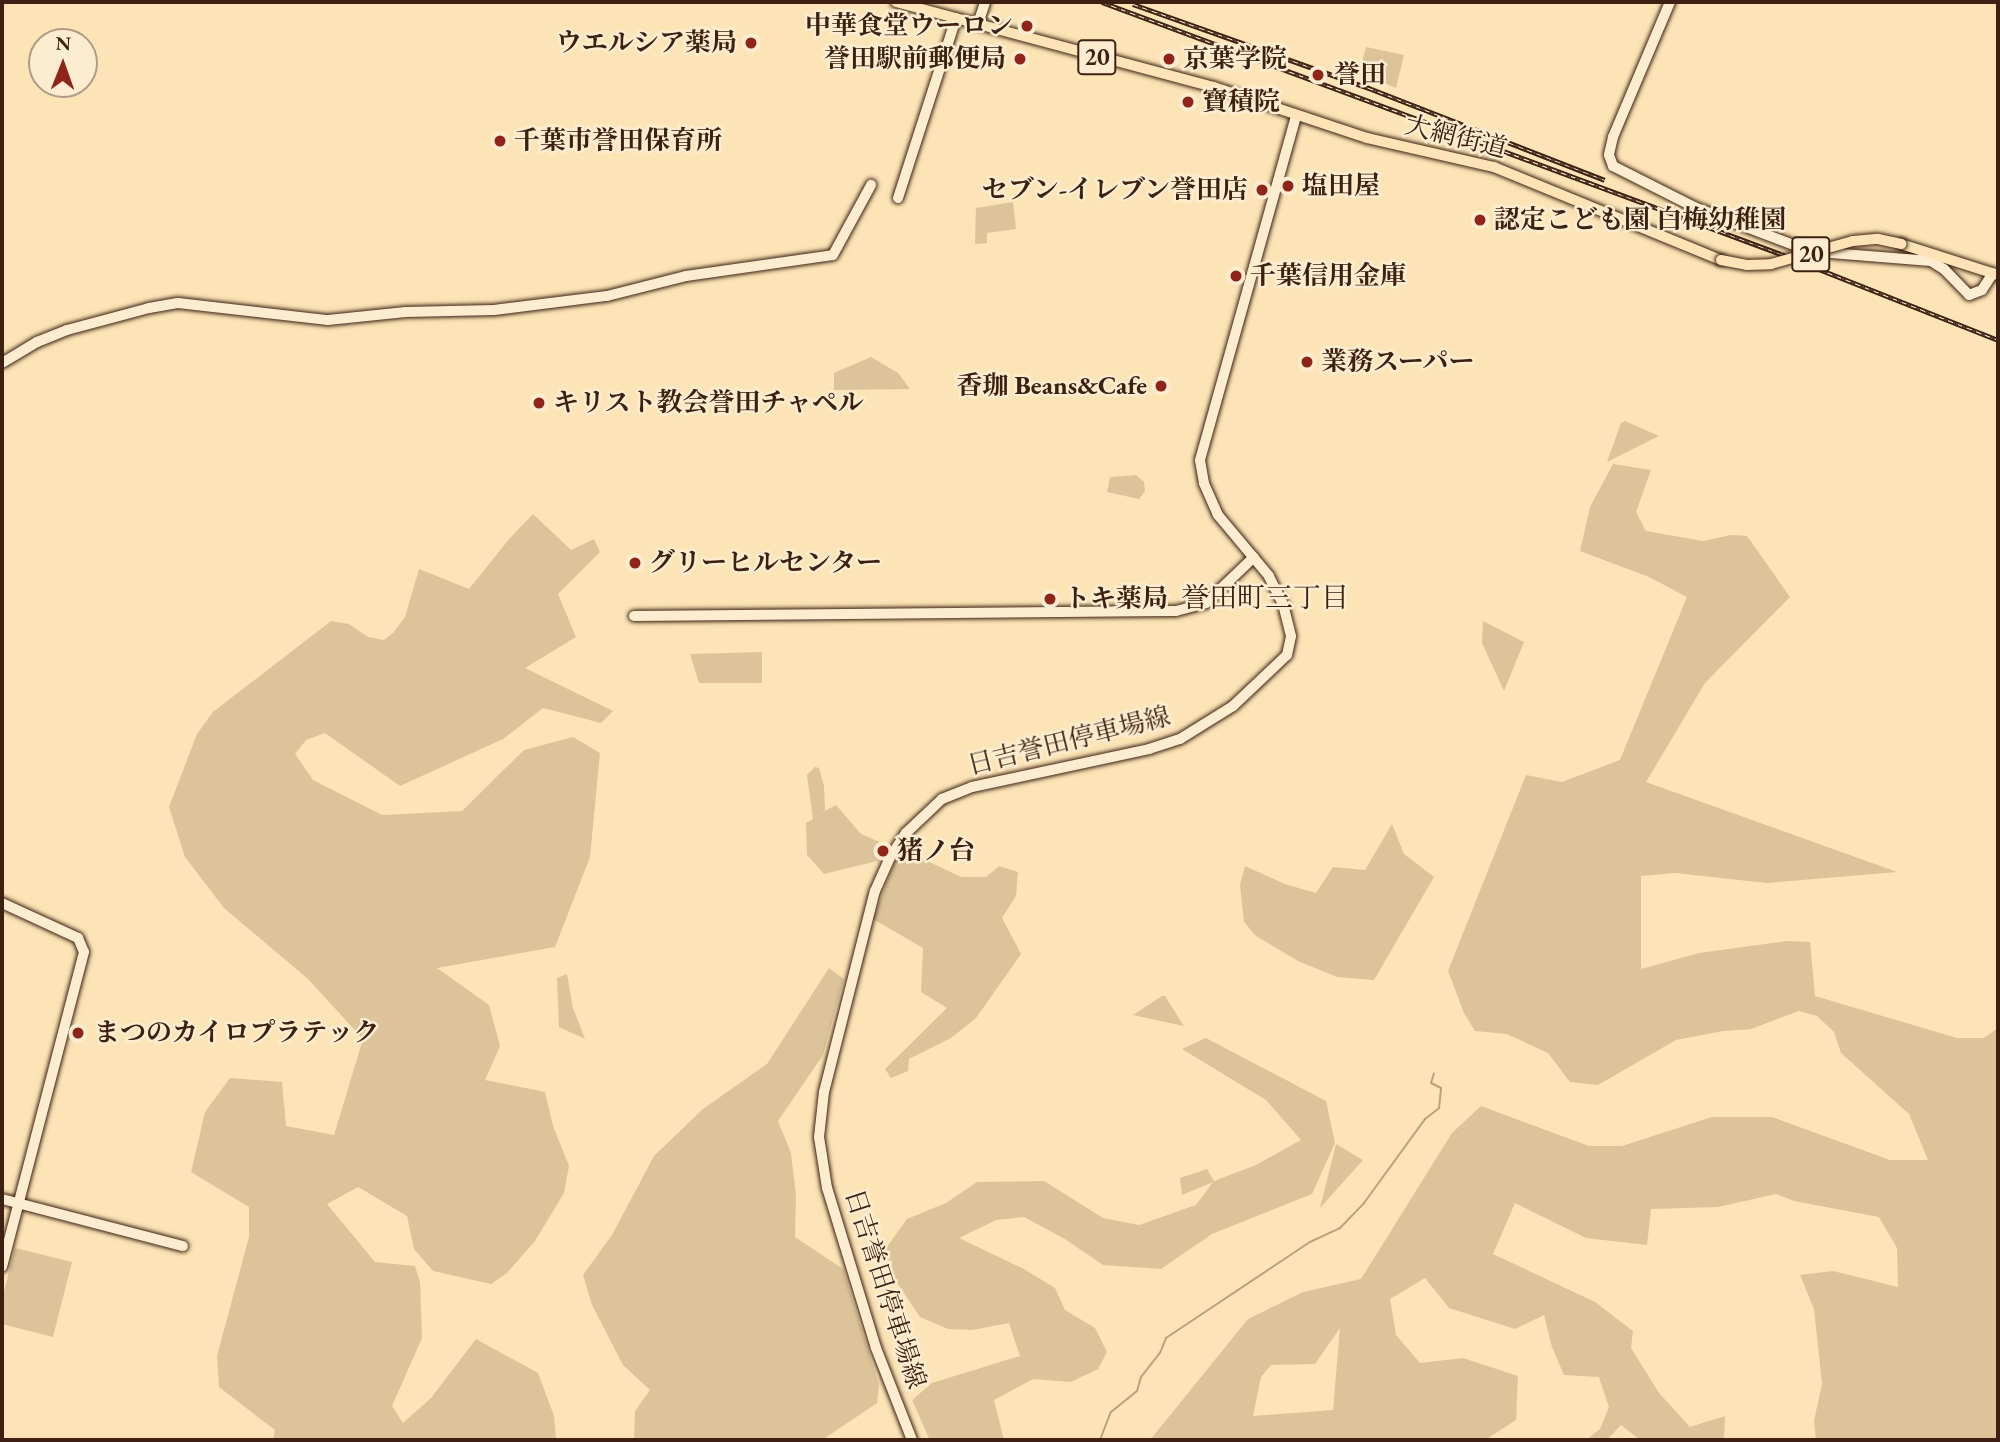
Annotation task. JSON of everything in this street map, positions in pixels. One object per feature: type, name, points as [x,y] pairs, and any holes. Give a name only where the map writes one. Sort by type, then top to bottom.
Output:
[{"type":"main road","name":"大網街道","points":[[896,2],[1213,87],[1296,117],[1367,138],[1494,167],[1721,260],[1747,265],[1771,264],[1853,241],[1878,239],[1995,274]]},
{"type":"street","points":[[978,24],[985,2]]},
{"type":"street","points":[[1670,2],[1613,137],[1609,155],[1613,166],[1694,207],[1796,246],[1831,253],[1931,261],[1944,269],[1969,295],[1982,290],[1995,274]]},
{"type":"street","points":[[898,198],[956,19]]},
{"type":"street","name":"日吉誉田停車場線","points":[[912,1440],[876,1348],[827,1188],[819,1137],[824,1092],[881,876],[906,833],[923,814],[951,794],[1165,744],[1194,732],[1233,706],[1283,660],[1291,644],[1290,627],[1283,604],[1269,576],[1218,515],[1204,483],[1200,460],[1296,117]]},
{"type":"street","points":[[2,363],[37,342],[67,330],[170,304],[200,303],[328,320],[406,312],[494,310],[607,296],[686,276],[832,255],[871,185]]},
{"type":"street","points":[[634,616],[1176,611],[1206,603],[1254,557]]},
{"type":"street","points":[[2,902],[78,938],[84,952],[2,1267]]},
{"type":"street","points":[[2,1199],[183,1246]]},
{"type":"shaded area","points":[[1366,47],[1404,55],[1396,88],[1359,72]]},
{"type":"shaded area","points":[[1013,202],[1016,229],[987,233],[987,243],[975,244],[976,208]]},
{"type":"shaded area","points":[[871,357],[898,373],[910,389],[834,390],[834,373]]},
{"type":"shaded area","points":[[1625,421],[1659,436],[1607,462],[1621,423]]},
{"type":"shaded area","points":[[1613,464],[1651,470],[1636,512],[1646,531],[1703,541],[1731,535],[1747,536],[1790,597],[1705,683],[1646,782],[1897,872],[1767,883],[1675,873],[1641,876],[1641,969],[1699,953],[1787,941],[1810,942],[1815,996],[1957,1038],[1984,1038],[1998,1028],[1998,1440],[1816,1440],[1814,1421],[1822,1384],[1814,1309],[1800,1275],[1833,1271],[1898,1287],[1897,1248],[1879,1217],[1794,1201],[1776,1194],[1718,1207],[1651,1209],[1647,1245],[1586,1238],[1515,1203],[1493,1254],[1595,1302],[1633,1331],[1631,1348],[1659,1393],[1690,1427],[1725,1416],[1724,1437],[1721,1440],[1640,1440],[1621,1425],[1607,1440],[1586,1440],[1600,1429],[1609,1407],[1599,1377],[1564,1375],[1552,1347],[1544,1315],[1515,1329],[1449,1308],[1425,1278],[1390,1299],[1396,1335],[1420,1363],[1463,1358],[1518,1376],[1516,1420],[1485,1440],[1150,1440],[1248,1319],[1303,1292],[1361,1279],[1452,1133],[1481,1106],[1589,1146],[1622,1146],[1712,1117],[1772,1117],[1890,1160],[1928,1160],[1909,1114],[1841,1053],[1834,1032],[1817,1016],[1799,1011],[1751,1029],[1676,1040],[1598,1085],[1570,1082],[1548,1053],[1507,1034],[1475,1031],[1464,1013],[1448,971],[1526,775],[1562,782],[1620,760],[1687,597],[1649,577],[1580,551],[1590,507]],"holes":[[[1340,1328],[1333,1410],[1253,1416],[1261,1377],[1271,1365],[1315,1364]]]},
{"type":"shaded area","points":[[1136,475],[1144,482],[1145,491],[1139,499],[1107,492],[1110,477]]},
{"type":"shaded area","points":[[533,514],[571,550],[594,539],[600,552],[558,594],[576,637],[525,668],[613,711],[601,723],[543,708],[503,739],[400,786],[325,733],[306,740],[295,754],[313,780],[382,815],[462,811],[524,750],[573,737],[600,753],[590,857],[555,947],[437,968],[489,1005],[500,1046],[485,1080],[545,1092],[553,1126],[569,1166],[564,1193],[535,1241],[507,1273],[491,1284],[433,1271],[414,1249],[407,1216],[358,1187],[327,1204],[375,1262],[415,1266],[420,1282],[422,1338],[392,1406],[403,1423],[431,1398],[476,1339],[538,1373],[554,1416],[556,1440],[273,1440],[275,1430],[219,1387],[217,1356],[249,1237],[249,1207],[191,1172],[205,1112],[230,1078],[282,1082],[286,1126],[334,1135],[363,1039],[308,979],[224,908],[185,857],[169,807],[197,734],[213,712],[331,621],[349,624],[368,637],[384,640],[405,617],[419,569],[469,589]]},
{"type":"shaded area","points":[[1483,621],[1524,642],[1504,691],[1482,643]]},
{"type":"shaded area","points":[[762,652],[762,683],[699,683],[690,654]]},
{"type":"shaded area","points":[[815,767],[819,768],[824,786],[825,810],[821,813],[836,805],[861,834],[882,843],[881,860],[824,874],[807,855],[806,823],[813,819],[807,775]]},
{"type":"shaded area","points":[[1392,824],[1404,854],[1434,877],[1374,980],[1337,977],[1298,961],[1256,936],[1244,922],[1240,885],[1245,866],[1285,884],[1316,893],[1333,867],[1365,870]]},
{"type":"shaded area","points":[[900,848],[961,877],[986,877],[999,866],[1018,872],[1016,896],[1002,918],[1021,954],[976,1018],[951,1038],[909,1059],[908,1071],[891,1078],[885,1069],[947,1008],[921,992],[923,948],[873,919]]},
{"type":"shaded area","points":[[829,968],[844,979],[823,1055],[778,1121],[791,1153],[796,1196],[795,1237],[843,1269],[879,1385],[877,1403],[822,1440],[634,1440],[635,1411],[650,1390],[623,1365],[592,1305],[583,1275],[612,1235],[654,1156],[703,1109],[767,1064]]},
{"type":"shaded area","points":[[567,974],[573,1008],[585,1039],[559,1027],[557,978]]},
{"type":"shaded area","points":[[1165,996],[1184,1026],[1133,1015]]},
{"type":"shaded area","points":[[1206,1038],[1326,1101],[1335,1143],[1312,1194],[1212,1234],[1161,1269],[1103,1265],[1065,1239],[1024,1217],[996,1220],[959,1238],[1024,1269],[1055,1288],[1065,1310],[1095,1328],[1107,1352],[1098,1369],[1071,1382],[1033,1379],[994,1400],[1004,1440],[929,1438],[912,1400],[932,1383],[1020,1356],[1009,1323],[972,1330],[948,1329],[920,1317],[892,1275],[886,1248],[907,1219],[946,1203],[977,1182],[1044,1181],[1103,1218],[1139,1225],[1196,1205],[1213,1182],[1182,1195],[1180,1178],[1207,1169],[1214,1181],[1256,1165],[1301,1140],[1266,1100],[1182,1049]]},
{"type":"shaded area","points":[[1336,1144],[1363,1160],[1320,1208]]},
{"type":"shaded area","points":[[15,1248],[72,1262],[53,1337],[2,1324],[2,1300]]},
{"type":"waterway","points":[[1100,1440],[1111,1412],[1137,1391],[1141,1377],[1160,1353],[1166,1338],[1310,1242],[1340,1228],[1364,1203],[1425,1119],[1439,1108],[1441,1088],[1431,1083],[1434,1073]]},
{"type":"railway","points":[[1102,2],[1781,254],[1998,340]]},
{"type":"railway","points":[[1133,4],[1369,88],[1605,180]]},
{"type":"place","name":"中華食堂ウーロン","points":[[1027,26]]},
{"type":"place","name":"ウエルシア薬局","points":[[751,43]]},
{"type":"place","name":"誉田駅前郵便局","points":[[1020,59]]},
{"type":"place","name":"京葉学院","points":[[1169,59]]},
{"type":"place","name":"誉田","points":[[1318,75]]},
{"type":"place","name":"寶積院","points":[[1188,102]]},
{"type":"place","name":"千葉市誉田保育所","points":[[500,141]]},
{"type":"place","name":"塩田屋","points":[[1288,186]]},
{"type":"place","name":"セブン-イレブン誉田店","points":[[1262,190]]},
{"type":"place","name":"認定こども園 白梅幼稚園","points":[[1480,220]]},
{"type":"place","name":"千葉信用金庫","points":[[1236,276]]},
{"type":"place","name":"業務スーパー","points":[[1307,362]]},
{"type":"place","name":"香珈 Beans&Cafe","points":[[1161,386]]},
{"type":"place","name":"キリスト教会誉田チャペル","points":[[539,403]]},
{"type":"place","name":"グリーヒルセンター","points":[[635,563]]},
{"type":"place","name":"トキ薬局","points":[[1050,599]]},
{"type":"place","name":"猪ノ台","points":[[883,851]]},
{"type":"place","name":"まつのカイロプラテック","points":[[78,1033]]},
{"type":"district","name":"誉田町三丁目","points":[[1265,597]]}]
